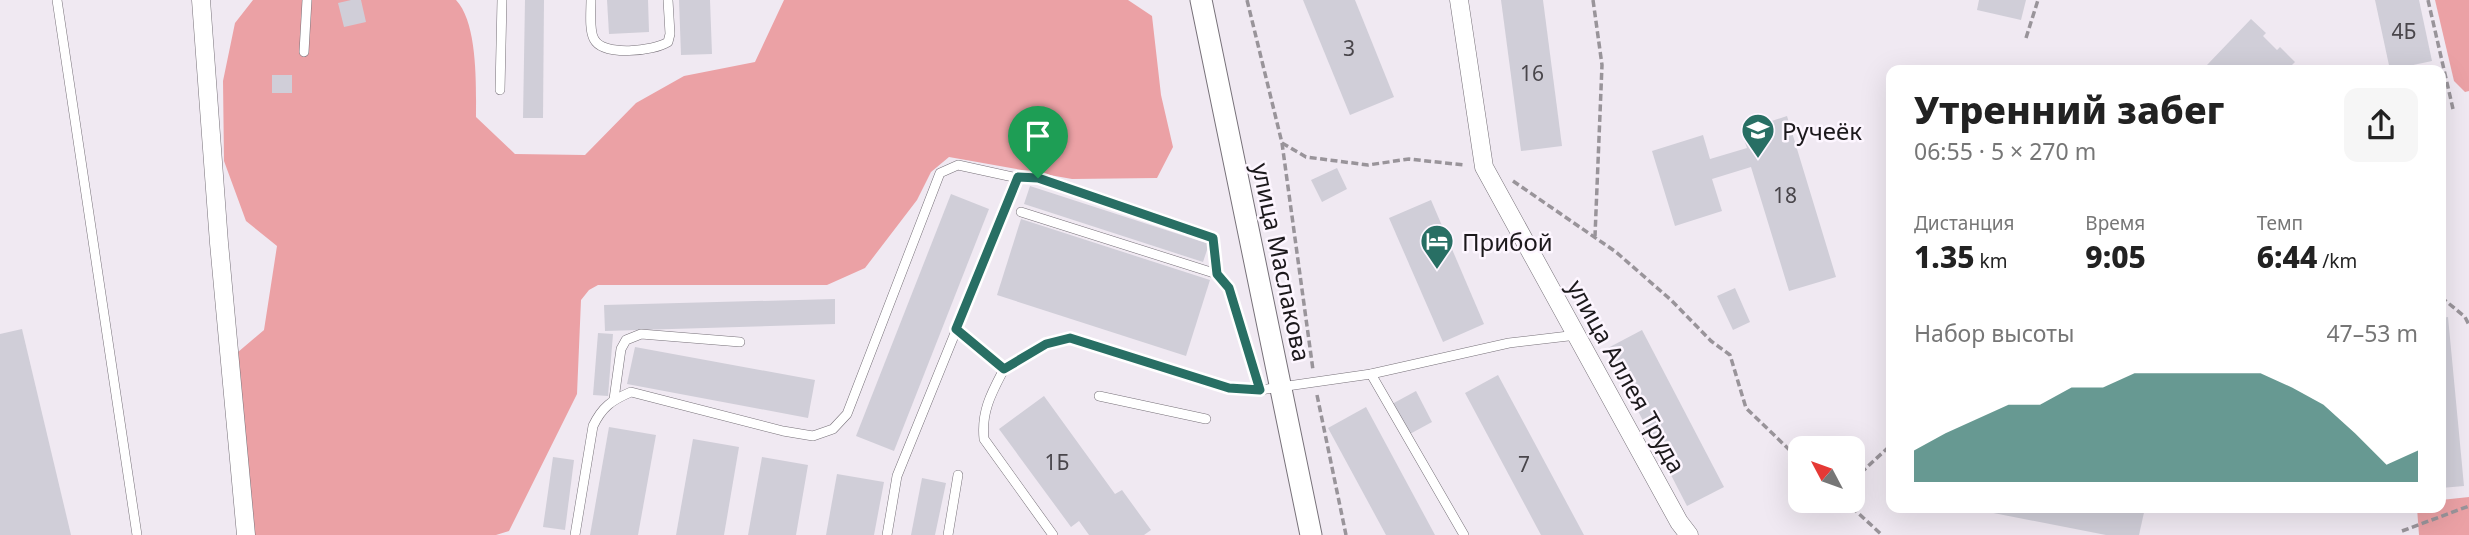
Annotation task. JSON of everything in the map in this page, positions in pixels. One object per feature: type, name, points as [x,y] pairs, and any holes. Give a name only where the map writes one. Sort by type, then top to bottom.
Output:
[{"type":"street","points":[[201,0],[219,243],[246,535]]},
{"type":"street","name":"улица Маслакова","points":[[1201,0],[1270,388],[1311,535]]},
{"type":"street","name":"улица Аллея Труда","points":[[1459,0],[1484,167],[1679,522],[1689,535]]},
{"type":"lane","points":[[57,0],[137,535]]},
{"type":"lane","points":[[304,52],[307,0]]},
{"type":"lane","points":[[500,90],[502,0]]},
{"type":"lane","points":[[591,0],[593,38],[600,47],[613,51],[661,46],[668,42],[668,0]]},
{"type":"lane","points":[[575,535],[593,426],[601,410],[614,399],[631,392],[783,431],[813,436],[833,429],[847,414],[940,173],[958,165],[1018,177],[1038,178],[1210,235],[1215,241],[1217,274]]},
{"type":"lane","points":[[887,535],[897,476],[1018,177]]},
{"type":"lane","points":[[1021,212],[1217,274],[1229,288],[1270,388]]},
{"type":"lane","points":[[956,329],[1004,369]]},
{"type":"lane","points":[[614,399],[621,349],[626,340],[641,334],[740,342]]},
{"type":"lane","points":[[1053,535],[984,439],[982,421],[1004,369],[1046,344],[1070,338],[1229,388],[1270,388],[1371,374],[1509,343],[1578,335]]},
{"type":"lane","points":[[1371,374],[1464,535]]},
{"type":"lane","points":[[1099,396],[1206,419]]},
{"type":"lane","points":[[947,535],[958,475]]},
{"type":"path","points":[[1247,0],[1282,143],[1315,382],[1346,535]]},
{"type":"path","points":[[1592,0],[1602,65],[1595,236]]},
{"type":"path","points":[[2026,38],[2038,0]]},
{"type":"path","points":[[2428,0],[2443,65]]},
{"type":"path","points":[[2446,78],[2453,109]]},
{"type":"path","points":[[1282,143],[1306,158],[1368,166],[1409,159],[1484,167],[1527,188],[1595,236],[1671,300],[1711,341],[1730,355],[1746,408],[1788,448]]},
{"type":"path","points":[[2446,301],[2465,317],[2469,325]]},
{"type":"path","points":[[1866,468],[1886,450]]},
{"type":"path","points":[[2402,531],[2469,506]]},
{"type":"path","points":[[1858,513],[1882,535]]},
{"type":"shaded area","points":[[253,0],[456,0],[463,10],[472,39],[476,117],[515,154],[585,155],[636,103],[684,76],[755,62],[784,0],[1128,0],[1152,16],[1161,95],[1173,147],[1157,178],[1072,179],[949,157],[931,172],[917,200],[865,268],[827,285],[598,285],[589,290],[581,300],[577,394],[509,531],[496,535],[254,535],[231,358],[264,330],[277,246],[246,221],[224,161],[223,81],[235,23]]},
{"type":"shaded area","points":[[2435,0],[2469,0],[2469,91],[2465,92],[2454,81]]},
{"type":"shaded area","points":[[2469,497],[2469,535],[2419,535],[2417,513],[2446,513],[2446,499]]},
{"type":"building","points":[[361,0],[366,22],[344,27],[338,3]]},
{"type":"building","points":[[525,0],[544,0],[543,118],[523,118]]},
{"type":"building","points":[[607,0],[648,0],[649,32],[609,34]]},
{"type":"building","points":[[679,0],[710,0],[712,54],[681,55]]},
{"type":"building","points":[[1303,0],[1355,0],[1394,97],[1350,115]]},
{"type":"building","points":[[1501,0],[1543,0],[1562,146],[1521,151]]},
{"type":"building","points":[[1979,0],[2026,0],[2021,20],[1977,10]]},
{"type":"building","points":[[2375,0],[2419,0],[2432,61],[2413,65],[2389,65]]},
{"type":"building","points":[[2251,19],[2266,33],[2263,36],[2277,50],[2280,47],[2295,62],[2292,65],[2207,65]]},
{"type":"building","points":[[272,75],[292,75],[292,93],[272,93]]},
{"type":"building","points":[[1787,116],[1836,277],[1789,291],[1751,167],[1712,179],[1722,211],[1675,226],[1652,151],[1703,135],[1710,159],[1747,148],[1741,131]]},
{"type":"building","points":[[1337,168],[1347,189],[1322,202],[1311,180]]},
{"type":"building","points":[[1030,186],[1209,244],[1203,262],[1024,204]]},
{"type":"building","points":[[951,194],[989,209],[894,451],[856,436]]},
{"type":"building","name":"Прибой","points":[[1431,200],[1484,324],[1443,342],[1389,218]]},
{"type":"building","points":[[1021,219],[1210,280],[1186,356],[997,295]]},
{"type":"building","points":[[1735,288],[1750,322],[1733,330],[1717,296]]},
{"type":"building","points":[[835,299],[835,324],[605,331],[604,305]]},
{"type":"building","points":[[2446,317],[2464,486],[2446,488]]},
{"type":"building","points":[[22,329],[71,535],[0,535],[0,334]]},
{"type":"building","points":[[1642,330],[1724,487],[1687,506],[1606,349]]},
{"type":"building","points":[[598,333],[613,334],[608,396],[593,395]]},
{"type":"building","points":[[635,347],[815,380],[808,418],[627,384]]},
{"type":"building","points":[[1498,375],[1584,535],[1541,535],[1465,393]]},
{"type":"building","points":[[1416,391],[1432,422],[1408,435],[1392,404]]},
{"type":"building","points":[[1044,396],[1115,494],[1122,490],[1151,530],[1144,535],[1089,535],[1079,521],[1071,527],[999,429]]},
{"type":"building","points":[[1366,407],[1435,535],[1386,535],[1328,428]]},
{"type":"building","points":[[609,427],[656,435],[638,535],[590,535]]},
{"type":"building","points":[[693,439],[739,447],[724,535],[676,535]]},
{"type":"building","points":[[553,457],[574,460],[565,530],[543,527]]},
{"type":"building","points":[[762,457],[808,465],[796,535],[748,535]]},
{"type":"building","points":[[837,474],[884,482],[874,535],[826,535]]},
{"type":"building","points":[[922,478],[946,483],[935,535],[911,535]]},
{"type":"building","points":[[1994,513],[2144,513],[2139,535],[2106,535]]},
{"type":"place","name":"Ручеёк","points":[[1758,160]]},
{"type":"place","name":"Прибой","points":[[1437,271]]},
{"type":"route","points":[[1018,177],[1038,178],[1210,235],[1215,241],[1217,274],[1229,288],[1260,390],[1229,388],[1070,338],[1046,344],[1004,369],[956,329],[1018,177]]}]
